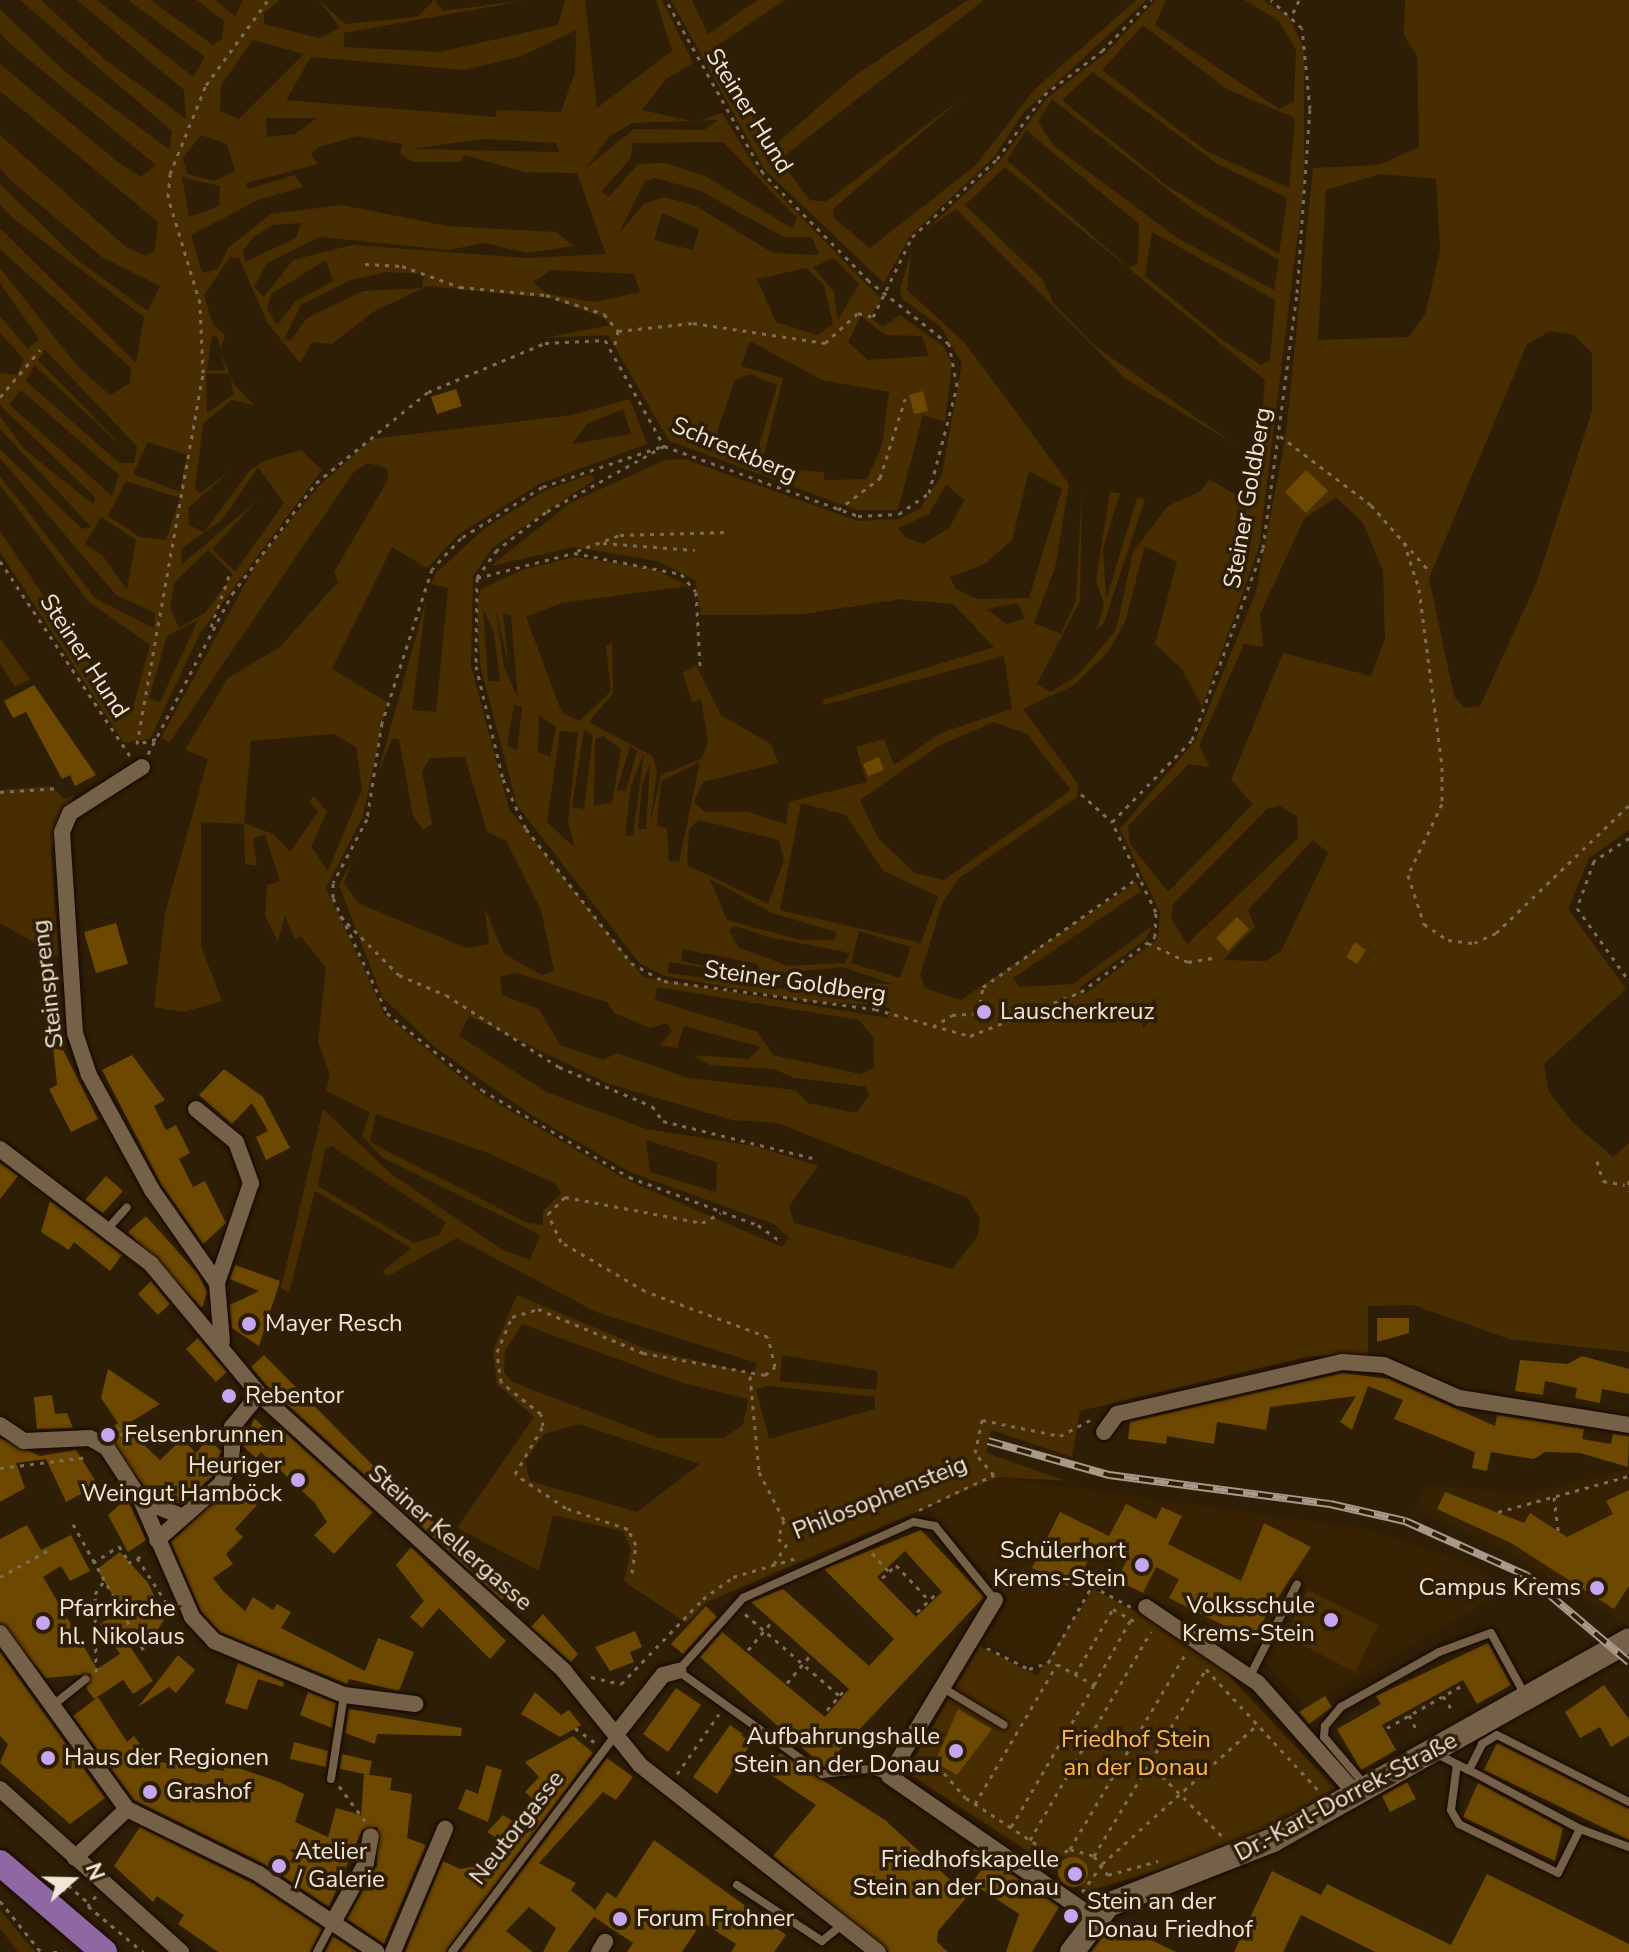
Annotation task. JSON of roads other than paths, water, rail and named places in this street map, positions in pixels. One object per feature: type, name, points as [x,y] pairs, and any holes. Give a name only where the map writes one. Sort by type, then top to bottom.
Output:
[{"type":"main road","points":[[0,1863],[104,1952]]},
{"type":"street","name":"Steinspreng","points":[[142,767],[64,824],[75,1033],[89,1075],[152,1190],[217,1283]]},
{"type":"street","points":[[196,1109],[236,1142],[249,1172],[247,1205],[217,1283],[222,1342]]},
{"type":"street","name":"Steiner Kellergasse","points":[[0,1149],[110,1226],[222,1342],[259,1394],[564,1671],[640,1765],[878,1952]]},
{"type":"street","points":[[1104,1432],[1117,1414],[1342,1362],[1384,1365],[1459,1398],[1629,1425]]},
{"type":"street","points":[[156,1544],[181,1516],[221,1484],[232,1458],[228,1437],[259,1394]]},
{"type":"street","points":[[0,1425],[24,1441],[90,1438],[107,1448],[141,1500],[156,1544],[192,1617],[214,1641],[344,1695],[415,1704]]},
{"type":"street","points":[[141,1500],[181,1516]]},
{"type":"street","points":[[995,1600],[889,1776],[1093,1917],[1072,1952]]},
{"type":"street","points":[[1146,1607],[1250,1676],[1362,1791]]},
{"type":"street","points":[[0,1633],[50,1708],[128,1808],[259,1874],[377,1952]]},
{"type":"street","name":"Dr.-Karl-Dorrek-Straße","points":[[1093,1917],[1250,1852],[1362,1791],[1427,1745],[1527,1698],[1629,1640]]},
{"type":"street","points":[[617,1733],[663,1675],[678,1671]]},
{"type":"street","points":[[0,1789],[181,1952]]},
{"type":"street","points":[[75,1858],[128,1808]]},
{"type":"street","points":[[393,1952],[445,1829]]},
{"type":"street","points":[[332,1924],[366,1863],[371,1836]]},
{"type":"lane","points":[[110,1226],[127,1207]]},
{"type":"lane","points":[[889,1776],[869,1769],[822,1774],[678,1671],[736,1606],[864,1545],[926,1521],[995,1600]]},
{"type":"lane","points":[[1250,1676],[1297,1584]]},
{"type":"lane","points":[[1362,1791],[1324,1737],[1325,1726],[1341,1707],[1390,1680],[1491,1633],[1527,1698]]},
{"type":"lane","points":[[50,1708],[86,1679]]},
{"type":"lane","points":[[943,1688],[1004,1725]]},
{"type":"lane","points":[[331,1779],[344,1695]]},
{"type":"lane","name":"Neutorgasse","points":[[452,1952],[617,1733]]},
{"type":"lane","points":[[1469,1770],[1482,1744],[1497,1735],[1629,1802]]},
{"type":"lane","points":[[1427,1745],[1580,1829],[1629,1847]]},
{"type":"lane","points":[[1457,1764],[1451,1810],[1459,1824],[1558,1873],[1580,1829]]},
{"type":"lane","points":[[737,1885],[822,1941],[844,1923]]},
{"type":"lane","points":[[317,1952],[332,1924]]},
{"type":"railway","points":[[988,1441],[1109,1475],[1330,1504],[1405,1521],[1526,1575],[1629,1662]]},
{"type":"place","name":"Lauscherkreuz","points":[[984,1012]]},
{"type":"place","name":"Mayer Resch","points":[[249,1324]]},
{"type":"place","name":"Rebentor","points":[[229,1396]]},
{"type":"place","name":"Felsenbrunnen","points":[[108,1435]]},
{"type":"place","name":"Heuriger Weingut Hamböck","points":[[298,1480]]},
{"type":"place","name":"Schülerhort Krems-Stein","points":[[1142,1565]]},
{"type":"place","name":"Campus Krems","points":[[1597,1588]]},
{"type":"place","name":"Volksschule Krems-Stein","points":[[1331,1620]]},
{"type":"place","name":"Pfarrkirche hl. Nikolaus","points":[[43,1623]]},
{"type":"place","name":"Aufbahrungshalle Stein an der Donau","points":[[956,1751]]},
{"type":"place","name":"Haus der Regionen","points":[[48,1758]]},
{"type":"place","name":"Grashof","points":[[150,1792]]},
{"type":"place","name":"Atelier / Galerie","points":[[279,1866]]},
{"type":"place","name":"Friedhofskapelle Stein an der Donau","points":[[1075,1874]]},
{"type":"place","name":"Stein an der Donau Friedhof","points":[[1071,1916]]},
{"type":"place","name":"Forum Frohner","points":[[620,1919]]},
{"type":"park label","name":"Friedhof Stein an der Donau","points":[[1136,1754]]}]
